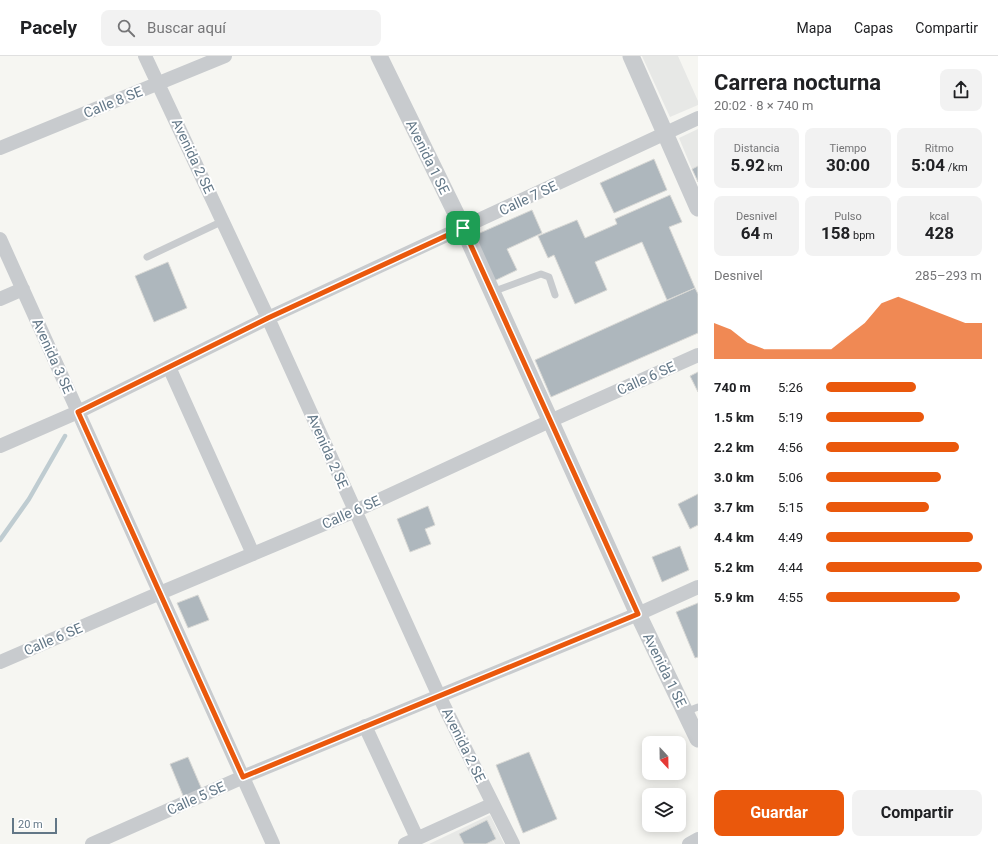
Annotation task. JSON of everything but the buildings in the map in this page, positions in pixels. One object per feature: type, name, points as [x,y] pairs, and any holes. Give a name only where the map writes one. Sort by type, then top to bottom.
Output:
[{"type":"street","name":"Avenida 2 SE","points":[[145,56],[268,318],[439,696],[513,844]]},
{"type":"street","name":"Calle 8 SE","points":[[0,148],[225,56]]},
{"type":"street","name":"Avenida 1 SE","points":[[379,56],[463,228],[638,614],[692,709],[698,739]]},
{"type":"street","points":[[631,56],[698,208]]},
{"type":"street","name":"Calle 7 SE","points":[[0,446],[78,412],[268,318],[698,118]]},
{"type":"street","name":"Avenida 3 SE","points":[[0,239],[273,844]]},
{"type":"street","points":[[0,299],[23,289]]},
{"type":"street","name":"Calle 6 SE","points":[[0,662],[355,511],[698,355]]},
{"type":"street","points":[[169,367],[253,554]]},
{"type":"street","name":"Calle 5 SE","points":[[92,844],[243,777],[638,614],[698,587]]},
{"type":"street","points":[[365,726],[411,841],[493,804]]},
{"type":"street","points":[[689,844],[698,839]]},
{"type":"lane","points":[[147,257],[223,221]]},
{"type":"lane","points":[[491,292],[541,274],[549,277],[555,295]]},
{"type":"shaded area","points":[[642,56],[678,56],[698,101],[698,105],[670,117]]},
{"type":"shaded area","points":[[698,129],[698,166],[692,169],[679,138]]},
{"type":"shaded area","points":[[490,815],[504,844],[429,844]]},
{"type":"waterway","points":[[0,540],[29,499],[65,436]]},
{"type":"route","points":[[463,228],[638,614],[243,777],[78,412],[268,318],[463,228]]}]
